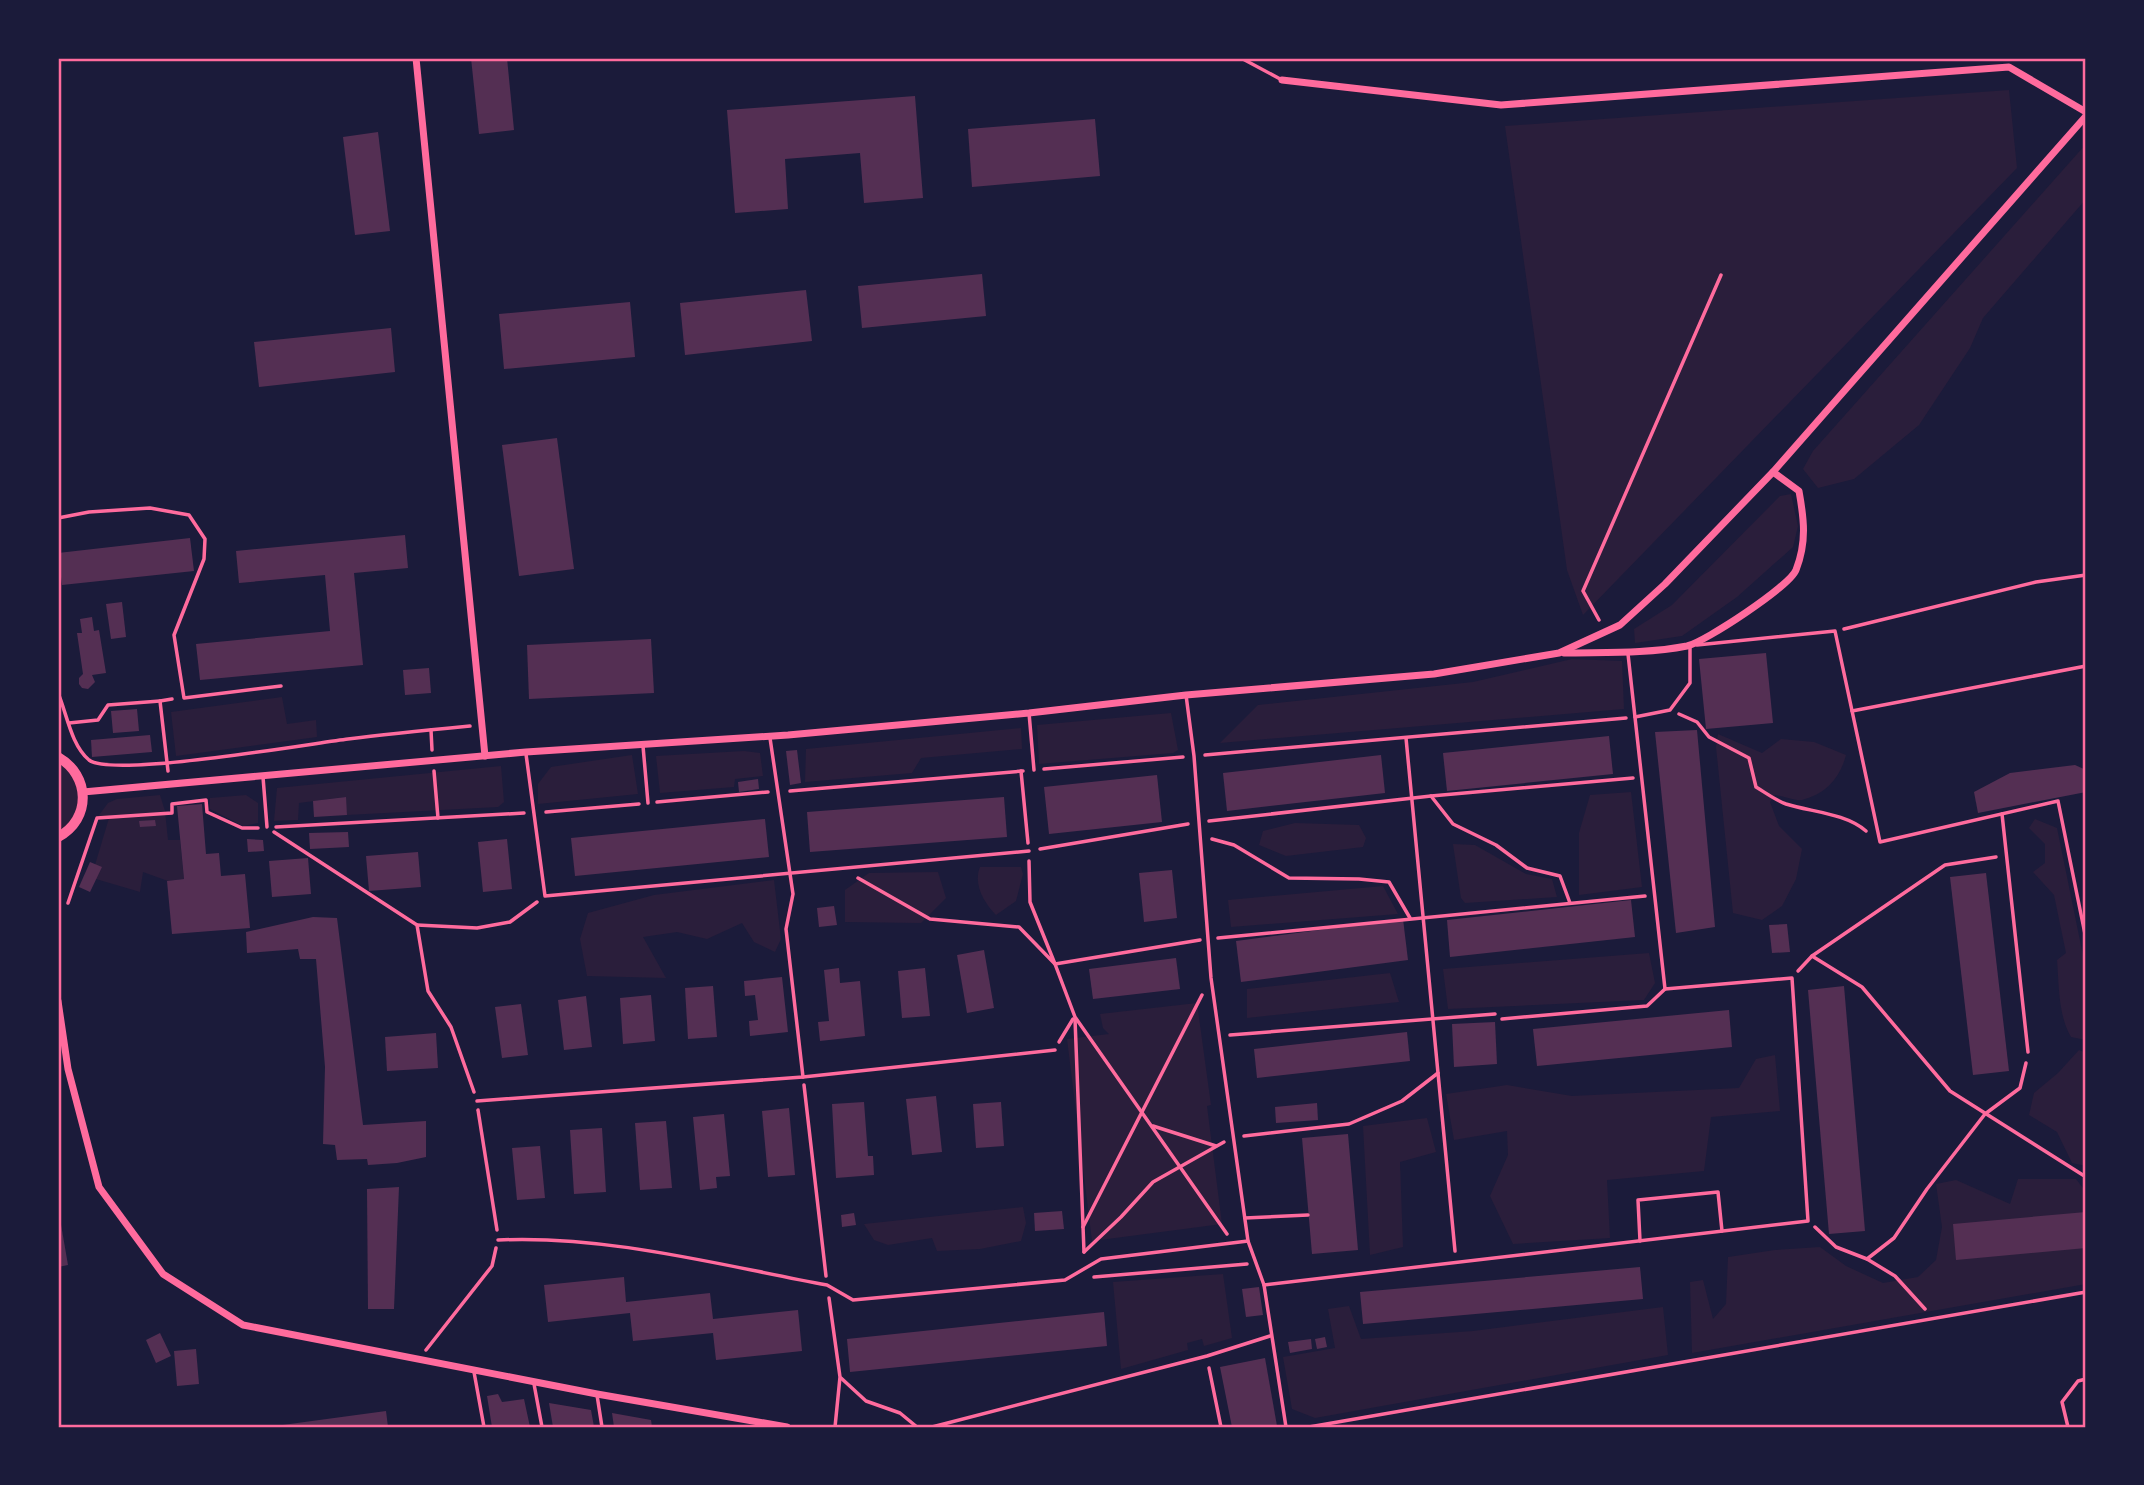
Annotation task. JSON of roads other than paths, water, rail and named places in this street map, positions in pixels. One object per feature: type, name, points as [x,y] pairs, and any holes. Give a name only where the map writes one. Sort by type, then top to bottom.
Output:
[{"type":"street","points":[[416,58],[485,756]]},
{"type":"street","points":[[1282,80],[1501,106],[2009,67],[2086,114],[1773,471],[1665,584],[1620,625],[1559,653]]},
{"type":"street","points":[[83,792],[526,752],[770,736],[1029,713],[1186,695],[1434,674],[1559,653],[1628,652],[1690,645],[1743,616],[1795,573],[1805,528],[1799,491],[1773,471]]},
{"type":"street","points":[[58,757],[71,766],[80,778],[83,792],[77,821],[58,837]]},
{"type":"street","points":[[58,1001],[68,1069],[99,1187],[163,1274],[243,1325],[597,1394],[787,1427]]},
{"type":"lane","points":[[1241,58],[1282,80]]},
{"type":"lane","points":[[58,518],[89,512],[150,508],[190,515],[205,539],[204,559],[174,635],[184,698],[281,686]]},
{"type":"lane","points":[[1635,717],[1670,710],[1690,683],[1690,645],[1835,631],[1880,842],[2058,801],[2086,939]]},
{"type":"lane","points":[[1628,652],[1665,989]]},
{"type":"lane","points":[[1852,711],[2086,666]]},
{"type":"lane","points":[[1186,695],[1194,756],[1211,978],[1248,1241],[1264,1285],[1286,1427]]},
{"type":"lane","points":[[1029,713],[1034,770]]},
{"type":"lane","points":[[770,736],[793,894],[786,929],[803,1077]]},
{"type":"lane","points":[[643,744],[648,803]]},
{"type":"lane","points":[[526,752],[545,897],[1028,851]]},
{"type":"lane","points":[[263,777],[267,827]]},
{"type":"lane","points":[[2002,814],[2028,1052]]},
{"type":"lane","points":[[1264,1285],[1808,1221],[1791,978],[1665,989],[1647,1006],[1502,1019]]},
{"type":"lane","points":[[477,1101],[803,1077],[1055,1050]]},
{"type":"lane","points":[[1640,1241],[1638,1200],[1718,1192],[1722,1231]]},
{"type":"lane","points":[[1245,1218],[1308,1215]]},
{"type":"lane","points":[[498,1240],[607,1244],[827,1285],[853,1300],[1065,1280],[1101,1259],[1248,1241]]},
{"type":"lane","points":[[1309,1427],[2086,1292]]},
{"type":"lane","points":[[932,1427],[1207,1356],[1270,1336]]},
{"type":"lane","points":[[473,1370],[484,1427]]},
{"type":"lane","points":[[2068,1427],[2062,1402],[2078,1381],[2086,1379]]},
{"type":"lane","points":[[534,1382],[542,1427]]},
{"type":"lane","points":[[597,1394],[602,1427]]}]
